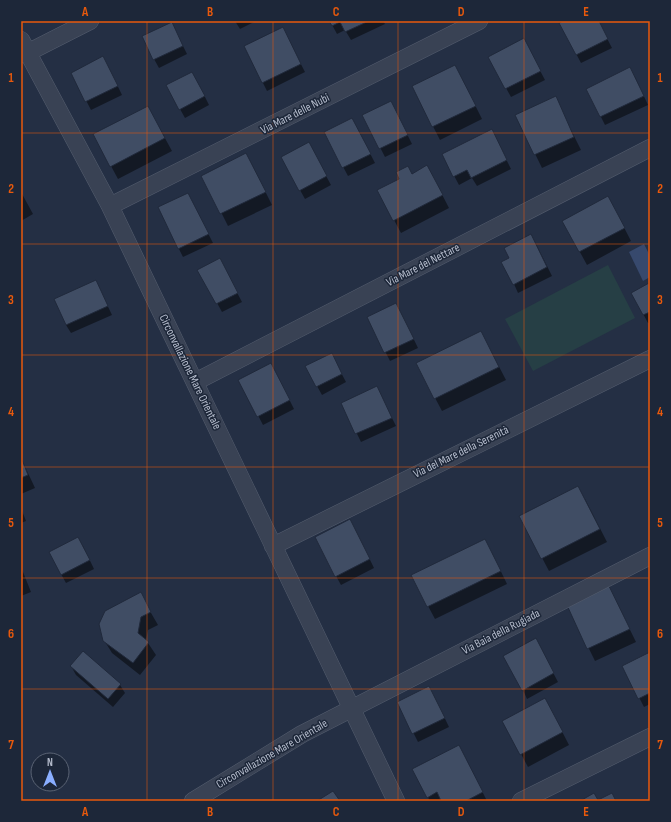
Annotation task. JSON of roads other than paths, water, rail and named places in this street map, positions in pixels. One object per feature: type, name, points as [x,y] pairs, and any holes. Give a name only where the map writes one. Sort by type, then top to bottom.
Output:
[{"type":"street","points":[[23,49],[90,21]]},
{"type":"street","name":"Via Mare delle Nubi","points":[[110,206],[478,21]]},
{"type":"street","name":"Circonvallazione Mare Orientale","points":[[23,49],[110,206],[396,801]]},
{"type":"street","name":"Via Mare del Nettare","points":[[195,382],[650,148]]},
{"type":"street","name":"Via del Mare della Serenità","points":[[273,546],[650,359]]},
{"type":"street","name":"Via Baia della Rugiada","points":[[352,708],[650,556]]},
{"type":"street","name":"Circonvallazione Mare Orientale","points":[[193,801],[263,757],[352,708]]},
{"type":"street","points":[[521,801],[650,737]]},
{"type":"water","points":[[644,244],[650,256],[650,277],[643,281],[629,252]]}]
